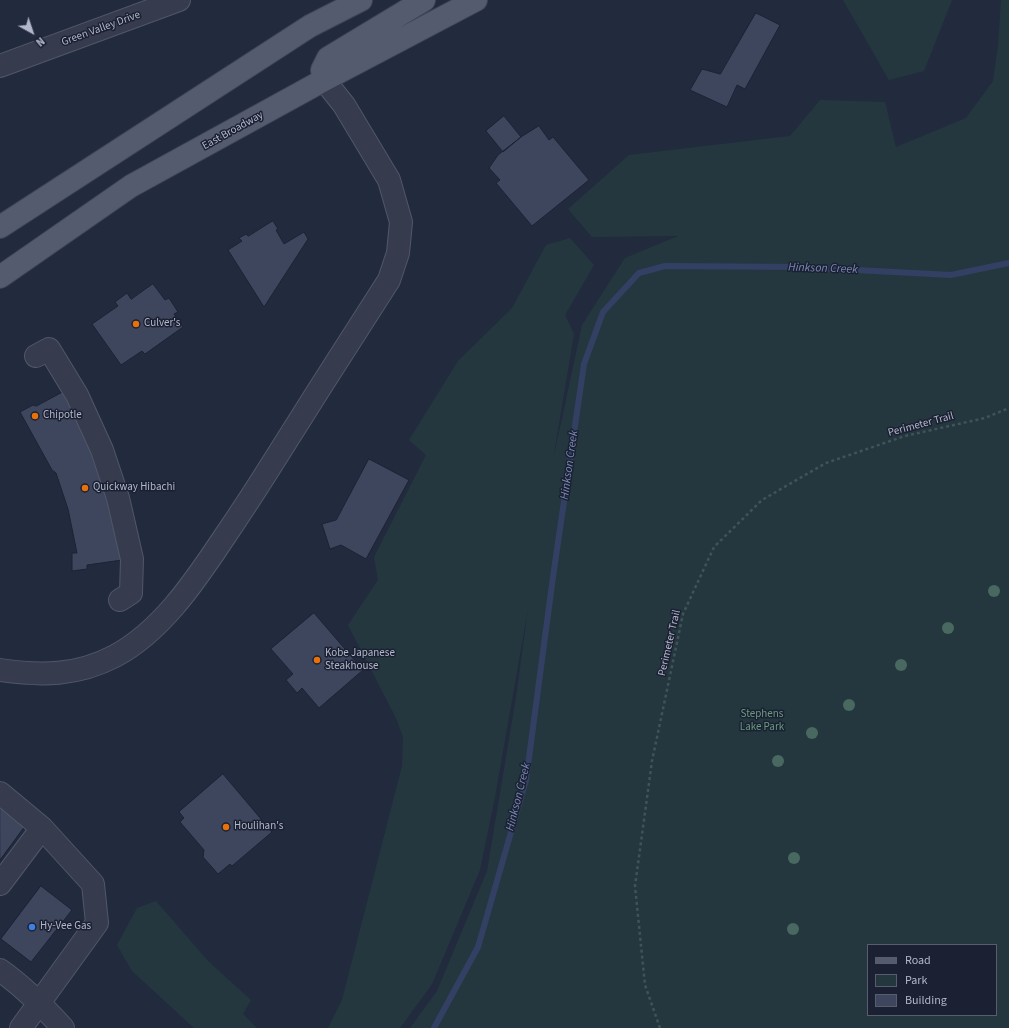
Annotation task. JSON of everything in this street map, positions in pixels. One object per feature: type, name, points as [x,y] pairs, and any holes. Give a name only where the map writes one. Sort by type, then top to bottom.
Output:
[{"type":"main road","points":[[0,227],[310,26],[361,0]]},
{"type":"main road","points":[[324,80],[322,70],[328,58],[424,0]]},
{"type":"main road","name":"East Broadway","points":[[0,277],[132,186],[324,80],[476,0]]},
{"type":"street","name":"Green Valley Drive","points":[[0,66],[179,0]]},
{"type":"street","points":[[0,670],[25,673],[62,673],[90,666],[115,656],[141,639],[175,606],[197,579],[242,512],[389,280],[398,253],[401,222],[389,180],[344,105],[324,80]]},
{"type":"street","points":[[36,356],[49,349],[77,395],[102,450],[118,498],[132,559],[131,593],[120,600]]},
{"type":"street","points":[[0,793],[42,828],[94,884],[97,923],[21,1028]]},
{"type":"street","points":[[0,884],[42,828]]},
{"type":"street","points":[[0,970],[18,983],[40,1003],[63,1028]]},
{"type":"path","name":"Perimeter Trail","points":[[660,1028],[645,985],[635,886],[652,761],[683,614],[714,547],[762,500],[826,462],[905,436],[985,418],[1009,408]]},
{"type":"green space","points":[[843,0],[952,0],[924,71],[889,80]]},
{"type":"green space","name":"Stephens Lake Park","points":[[1001,0],[1009,0],[1009,1028],[410,1028],[437,991],[487,871],[516,697],[528,609],[495,797],[480,870],[432,984],[400,1028],[328,1028],[342,1000],[402,766],[403,737],[396,718],[348,625],[378,580],[374,557],[426,455],[409,440],[458,361],[512,308],[546,245],[570,238],[594,265],[565,315],[574,334],[553,460],[582,325],[625,258],[678,236],[592,237],[568,209],[629,155],[790,136],[820,100],[885,102],[896,147],[966,118],[993,81],[998,46]]},
{"type":"green space","points":[[156,901],[209,962],[251,1000],[243,1014],[257,1028],[194,1028],[132,971],[117,945],[137,908]]},
{"type":"building","points":[[756,13],[780,25],[745,89],[737,85],[727,107],[690,90],[702,69],[720,74]]},
{"type":"building","points":[[504,116],[521,137],[503,152],[486,131]]},
{"type":"building","points":[[539,126],[549,140],[553,137],[589,180],[532,226],[496,183],[500,180],[489,168],[498,155],[521,137]]},
{"type":"building","points":[[273,221],[284,244],[304,232],[308,239],[264,307],[228,250],[242,241],[239,238],[246,234],[248,236]]},
{"type":"building","points":[[153,284],[165,300],[169,298],[178,312],[174,314],[183,327],[145,354],[142,351],[121,365],[92,324],[118,306],[115,302],[127,293],[131,299]]},
{"type":"building","points":[[65,391],[106,486],[122,560],[87,565],[87,569],[72,571],[72,553],[77,553],[68,509],[56,473],[52,470],[20,412],[33,405],[36,406]]},
{"type":"building","points":[[369,459],[409,480],[366,559],[341,545],[330,549],[322,524],[336,520]]},
{"type":"building","name":"Kobe Japanese Steakhouse","points":[[314,613],[363,670],[319,708],[302,688],[297,693],[286,680],[293,674],[271,649]]},
{"type":"building","name":"Houlihan's","points":[[223,774],[272,832],[232,866],[230,864],[218,874],[203,857],[204,850],[180,822],[184,818],[179,812]]},
{"type":"building","points":[[0,807],[25,826],[0,860]]},
{"type":"building","points":[[41,886],[72,910],[31,962],[1,939]]},
{"type":"waterway","name":"Hinkson Creek","points":[[434,1028],[478,947],[526,780],[553,577],[584,364],[603,312],[639,273],[665,266],[799,267],[951,275],[1009,263]]},
{"type":"place","name":"Culver's","points":[[136,324]]},
{"type":"place","name":"Chipotle","points":[[35,416]]},
{"type":"place","name":"Quickway Hibachi","points":[[85,488]]},
{"type":"place","name":"Kobe Japanese Steakhouse","points":[[317,660]]},
{"type":"place","name":"Houlihan's","points":[[226,827]]},
{"type":"place","name":"Hy-Vee Gas","points":[[32,927]]}]
